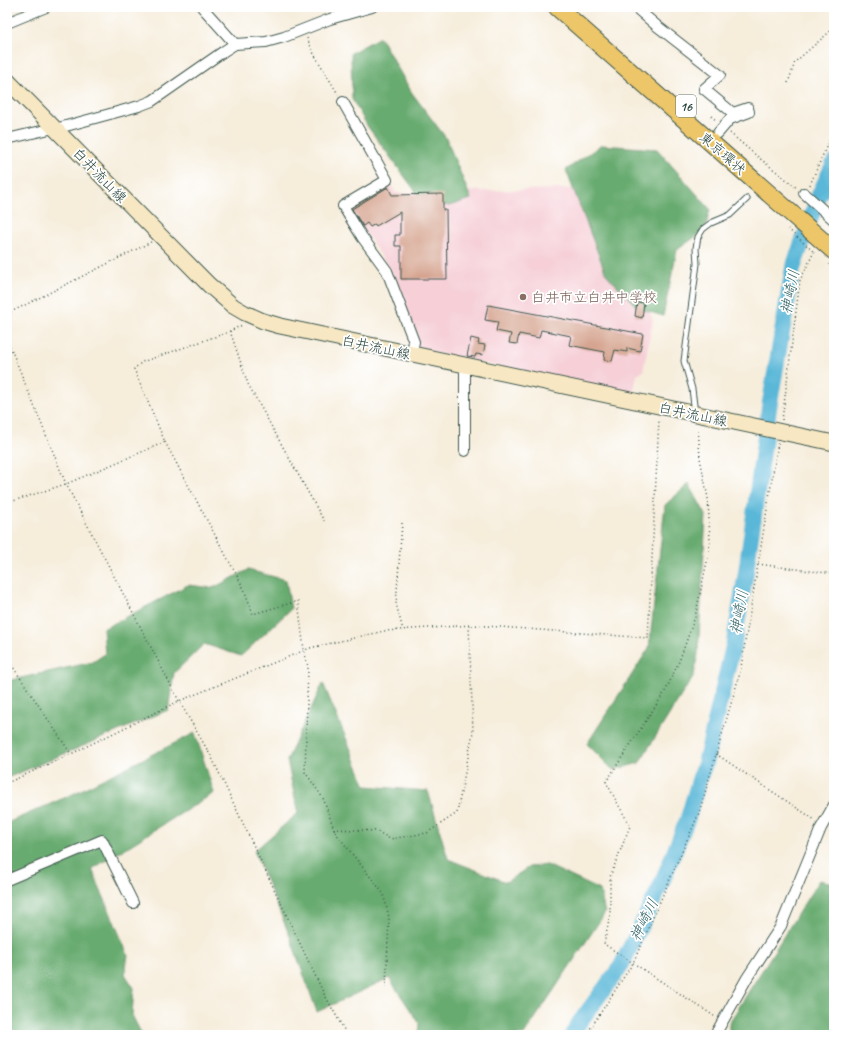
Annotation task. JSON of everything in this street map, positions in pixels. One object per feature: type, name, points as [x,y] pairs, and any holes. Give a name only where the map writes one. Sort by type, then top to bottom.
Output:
[{"type":"highway","name":"東京環状","points":[[557,7],[823,234],[834,251]]},
{"type":"highway","name":"東京環状","points":[[574,7],[721,129],[796,211]]},
{"type":"main road","name":"白井流山線","points":[[7,80],[220,296],[233,306],[256,318],[280,326],[834,444]]},
{"type":"street","points":[[7,23],[46,7]]},
{"type":"street","points":[[202,7],[235,44]]},
{"type":"street","points":[[7,139],[139,106],[152,101],[235,44],[266,42],[284,37],[347,10],[372,7]]},
{"type":"street","points":[[635,7],[720,75],[704,89],[733,113],[748,108],[749,112],[730,119],[721,129]]},
{"type":"street","points":[[343,102],[387,180],[343,206],[362,237],[387,271],[414,342],[411,354]]},
{"type":"street","points":[[796,211],[823,234]]},
{"type":"street","points":[[465,366],[465,451]]},
{"type":"street","points":[[715,1035],[747,978],[781,926],[823,825],[834,805]]},
{"type":"street","points":[[7,880],[102,840],[133,903]]},
{"type":"lane","points":[[696,415],[692,389],[684,361],[697,264],[696,248],[698,237],[703,228],[730,215],[747,199]]},
{"type":"path","points":[[788,83],[795,62],[834,28]]},
{"type":"path","points":[[303,29],[314,54],[343,102]]},
{"type":"path","points":[[586,1035],[633,964],[700,813],[740,673],[780,432],[800,280],[823,234],[796,211],[758,157],[721,129],[710,116]]},
{"type":"path","points":[[796,211],[813,180],[834,129]]},
{"type":"path","points":[[7,314],[162,237]]},
{"type":"path","points":[[256,318],[230,332],[142,362],[134,369],[165,442],[244,589],[253,614],[298,601],[304,650],[308,667],[305,772],[323,798],[335,832],[383,893],[389,917],[386,987]]},
{"type":"path","points":[[230,332],[248,384],[324,521]]},
{"type":"path","points":[[7,339],[66,484],[179,701],[212,758],[323,992],[347,1035]]},
{"type":"path","points":[[7,783],[71,754],[179,701],[304,650],[384,631],[469,625],[648,638],[660,406]]},
{"type":"path","points":[[696,415],[700,458],[708,498],[710,541],[708,557],[694,617],[680,659],[666,690],[606,782],[630,826],[610,877],[610,916],[604,944],[723,1022]]},
{"type":"path","points":[[7,503],[66,484],[165,442]]},
{"type":"path","points":[[402,523],[396,604],[403,630]]},
{"type":"path","points":[[758,564],[834,574]]},
{"type":"path","points":[[334,829],[376,830],[390,839],[427,833],[457,813],[473,732],[469,625]]},
{"type":"path","points":[[7,658],[71,754]]},
{"type":"path","points":[[716,754],[823,825]]},
{"type":"shaded area","name":"白井市立白井中学校","points":[[389,183],[396,193],[600,188],[653,320],[643,371],[637,375],[633,395],[417,349],[393,274],[348,207]]},
{"type":"green space","points":[[380,37],[412,93],[446,138],[471,199],[449,206],[422,200],[368,127],[352,99],[351,53]]},
{"type":"green space","points":[[601,145],[657,149],[710,209],[705,230],[677,250],[663,316],[638,308],[606,274],[566,170]]},
{"type":"green space","points":[[689,484],[706,515],[698,654],[694,675],[639,763],[613,770],[587,744],[649,648],[665,505]]},
{"type":"green space","points":[[248,570],[286,580],[291,609],[241,656],[204,644],[174,673],[168,710],[7,778],[7,681],[93,662],[105,654],[103,629],[188,585],[213,588]]},
{"type":"green space","points":[[323,683],[366,786],[428,791],[448,859],[506,882],[529,867],[547,865],[600,890],[605,913],[524,1035],[418,1035],[419,1023],[389,978],[317,1012],[289,934],[254,851],[298,813],[287,760]]},
{"type":"green space","points":[[195,733],[214,793],[92,869],[128,955],[125,974],[134,988],[132,1015],[142,1035],[7,1035],[7,823],[73,794]]},
{"type":"green space","points":[[819,880],[834,883],[834,1035],[729,1035],[729,1023]]},
{"type":"building","points":[[388,187],[392,195],[443,194],[443,210],[446,210],[447,279],[401,279],[401,246],[395,246],[395,235],[400,235],[400,212],[376,226],[375,224],[370,227],[367,223],[363,226],[352,209]]},
{"type":"building","points":[[637,302],[644,303],[642,318],[635,316]]},
{"type":"building","points":[[488,305],[643,334],[640,351],[627,348],[627,352],[615,350],[612,361],[604,360],[605,352],[569,345],[571,336],[541,330],[539,338],[519,334],[517,344],[509,343],[511,334],[496,331],[498,322],[485,320]]},
{"type":"building","points":[[471,338],[479,340],[478,344],[485,345],[483,355],[476,354],[475,357],[467,356]]},
{"type":"waterway","name":"神崎川","points":[[572,1035],[579,1023],[621,966],[660,887],[688,818],[705,764],[734,642],[746,572],[769,408],[793,268],[819,195],[834,163]]},
{"type":"place","name":"白井市立白井中学校","points":[[523,297]]}]
